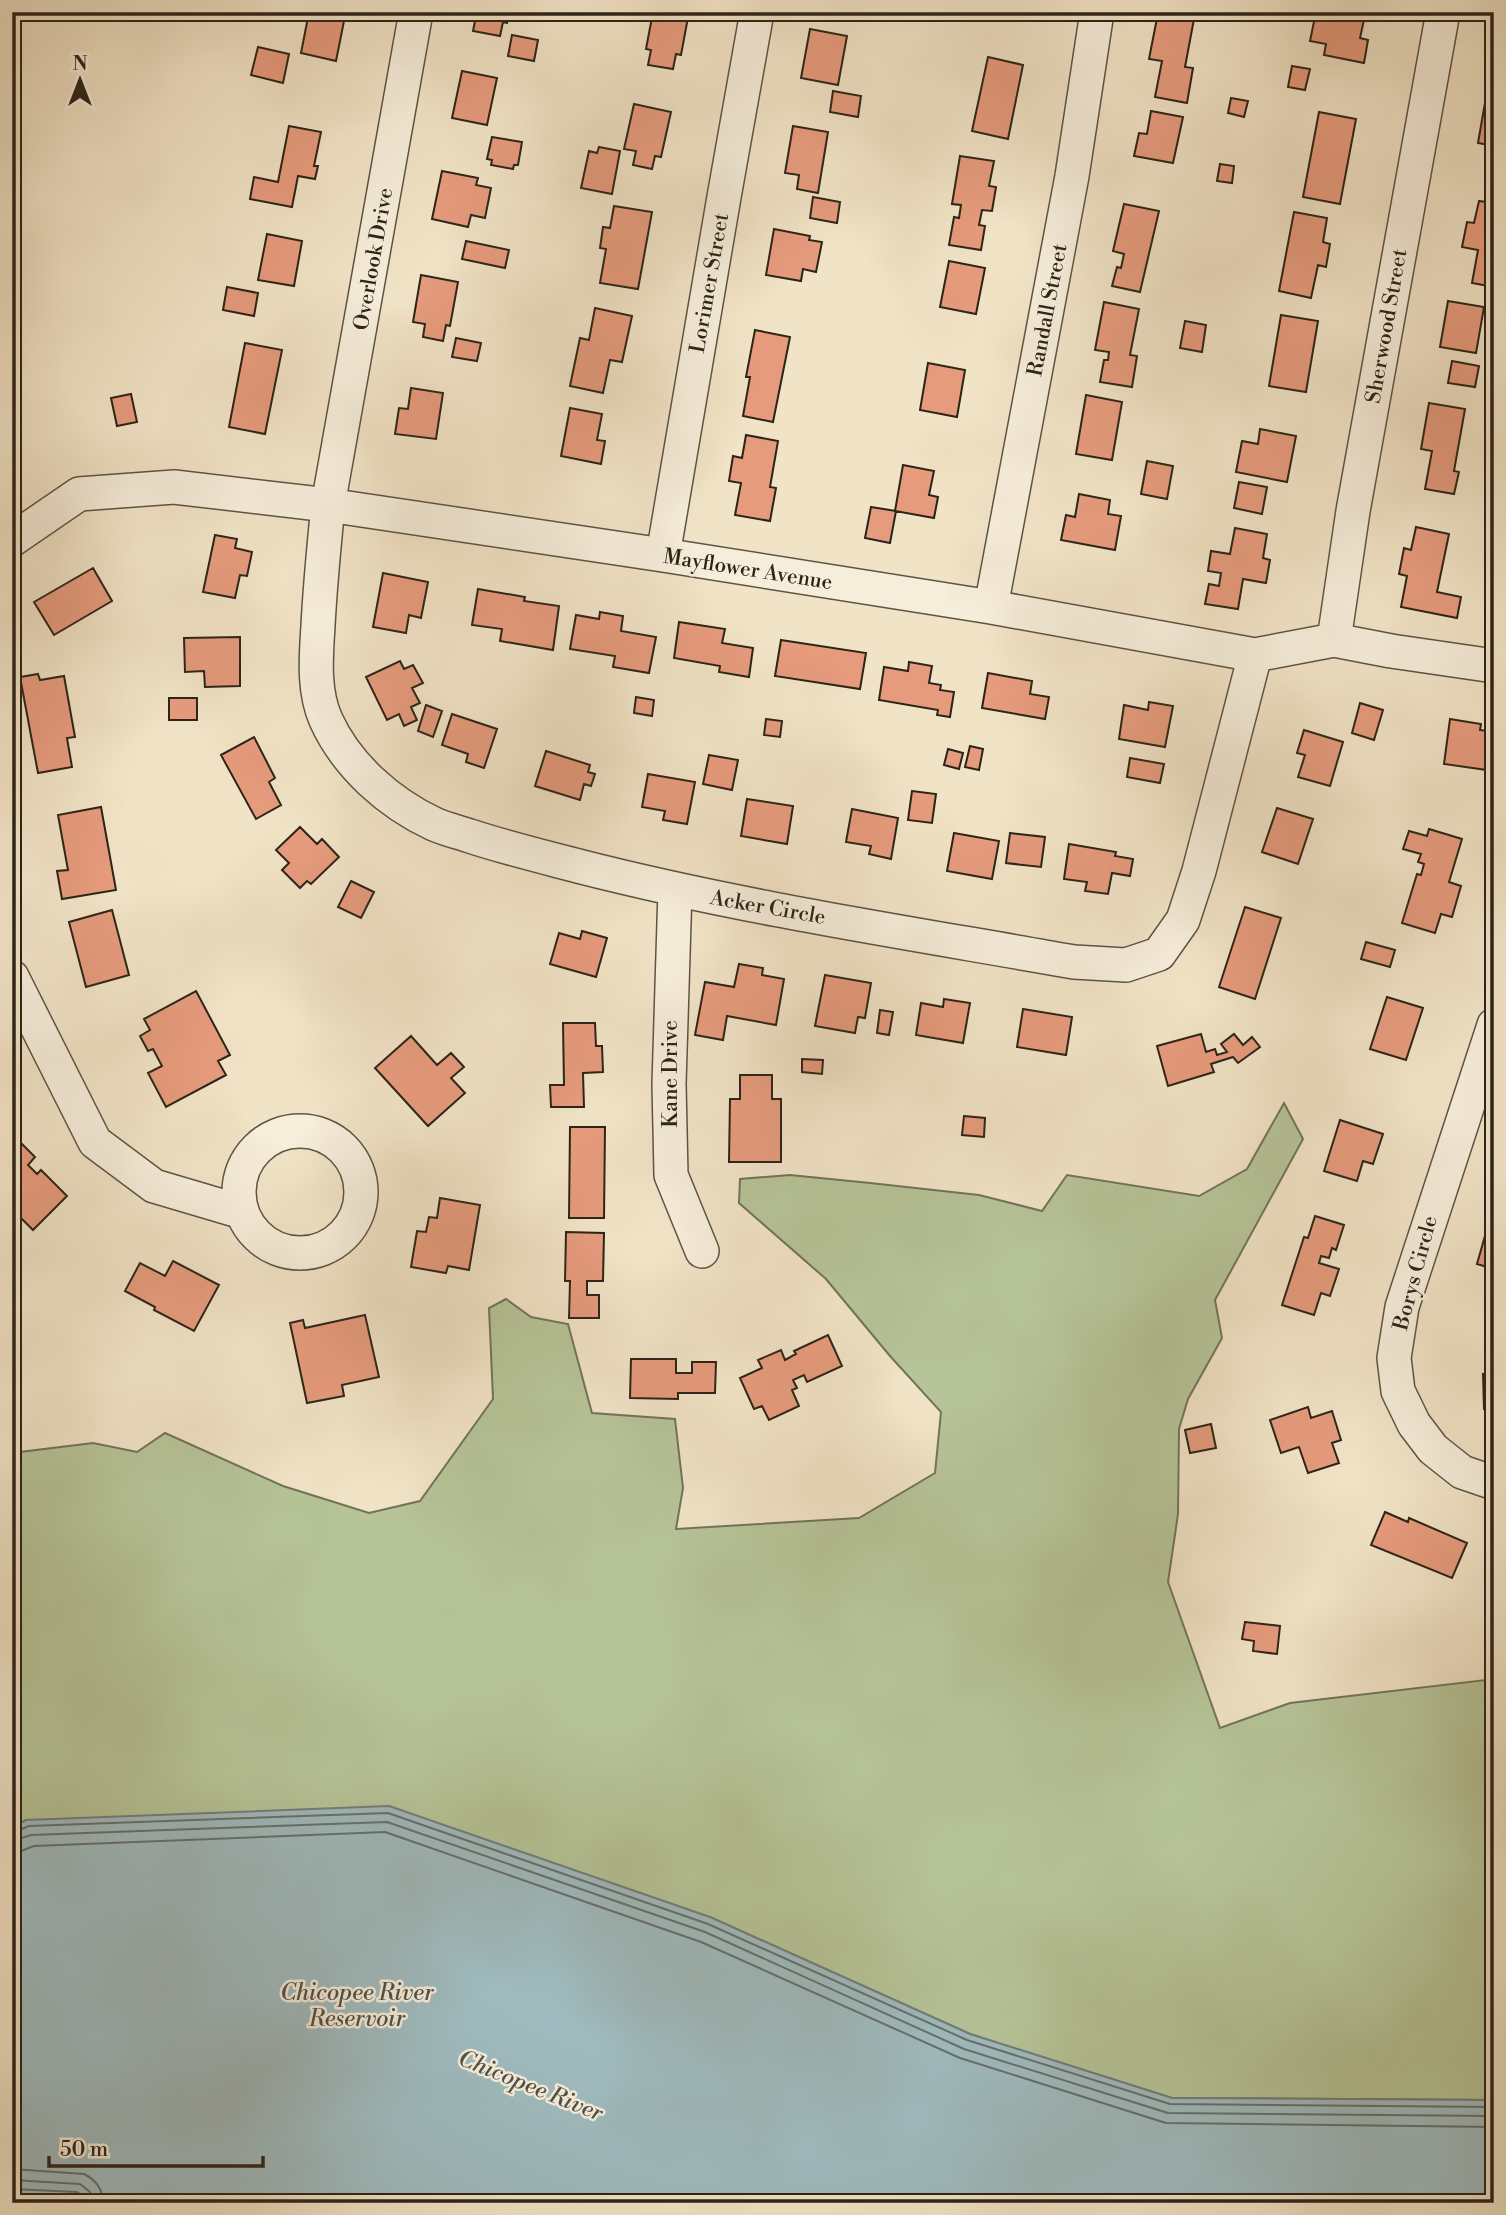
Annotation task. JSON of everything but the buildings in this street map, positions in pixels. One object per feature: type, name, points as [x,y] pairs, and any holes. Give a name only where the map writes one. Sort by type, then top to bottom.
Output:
[{"type":"street","name":"Overlook Drive","points":[[328,505],[416,12]]},
{"type":"street","name":"Lorimer Street","points":[[663,555],[723,197],[758,12]]},
{"type":"street","name":"Randall Street","points":[[991,607],[1072,176],[1097,12]]},
{"type":"street","name":"Sherwood Street","points":[[1334,640],[1353,511],[1443,12]]},
{"type":"street","name":"Mayflower Avenue","points":[[12,540],[79,494],[174,487],[328,505],[663,555],[991,607],[1255,655],[1334,640],[1494,666]]},
{"type":"street","name":"Acker Circle","points":[[328,505],[316,657],[318,693],[326,720],[355,766],[405,807],[436,825],[500,845],[675,890],[1074,962],[1126,965],[1159,954],[1183,920],[1199,872],[1255,655]]},
{"type":"street","name":"Kane Drive","points":[[675,890],[668,1084],[671,1175],[702,1251]]},
{"type":"street","points":[[12,977],[95,1142],[154,1186],[242,1212]]},
{"type":"street","name":"Borys Circle","points":[[1494,1025],[1402,1307],[1394,1358],[1398,1391],[1414,1424],[1433,1449],[1462,1472],[1494,1483]]},
{"type":"green space","points":[[1284,1103],[1303,1139],[1215,1300],[1222,1338],[1188,1399],[1179,1429],[1178,1514],[1168,1582],[1220,1728],[1290,1703],[1494,1679],[1494,2100],[1172,2098],[970,2034],[710,1917],[26,1820],[12,1827],[12,1453],[93,1443],[137,1452],[165,1433],[283,1486],[369,1513],[420,1501],[493,1399],[489,1308],[506,1299],[531,1317],[568,1324],[592,1413],[675,1419],[683,1488],[676,1529],[859,1518],[935,1473],[941,1412],[826,1279],[739,1203],[740,1179],[790,1175],[870,1183],[979,1195],[1042,1211],[1067,1175],[1199,1196],[1247,1169]]},
{"type":"water","name":"Chicopee River Reservoir","points":[[389,1806],[710,1917],[970,2034],[1172,2098],[1494,2100],[1494,2203],[133,2203],[12,2195],[12,1827],[26,1820]]},
{"type":"water label","name":"Chicopee River","points":[[531,2085]]}]
